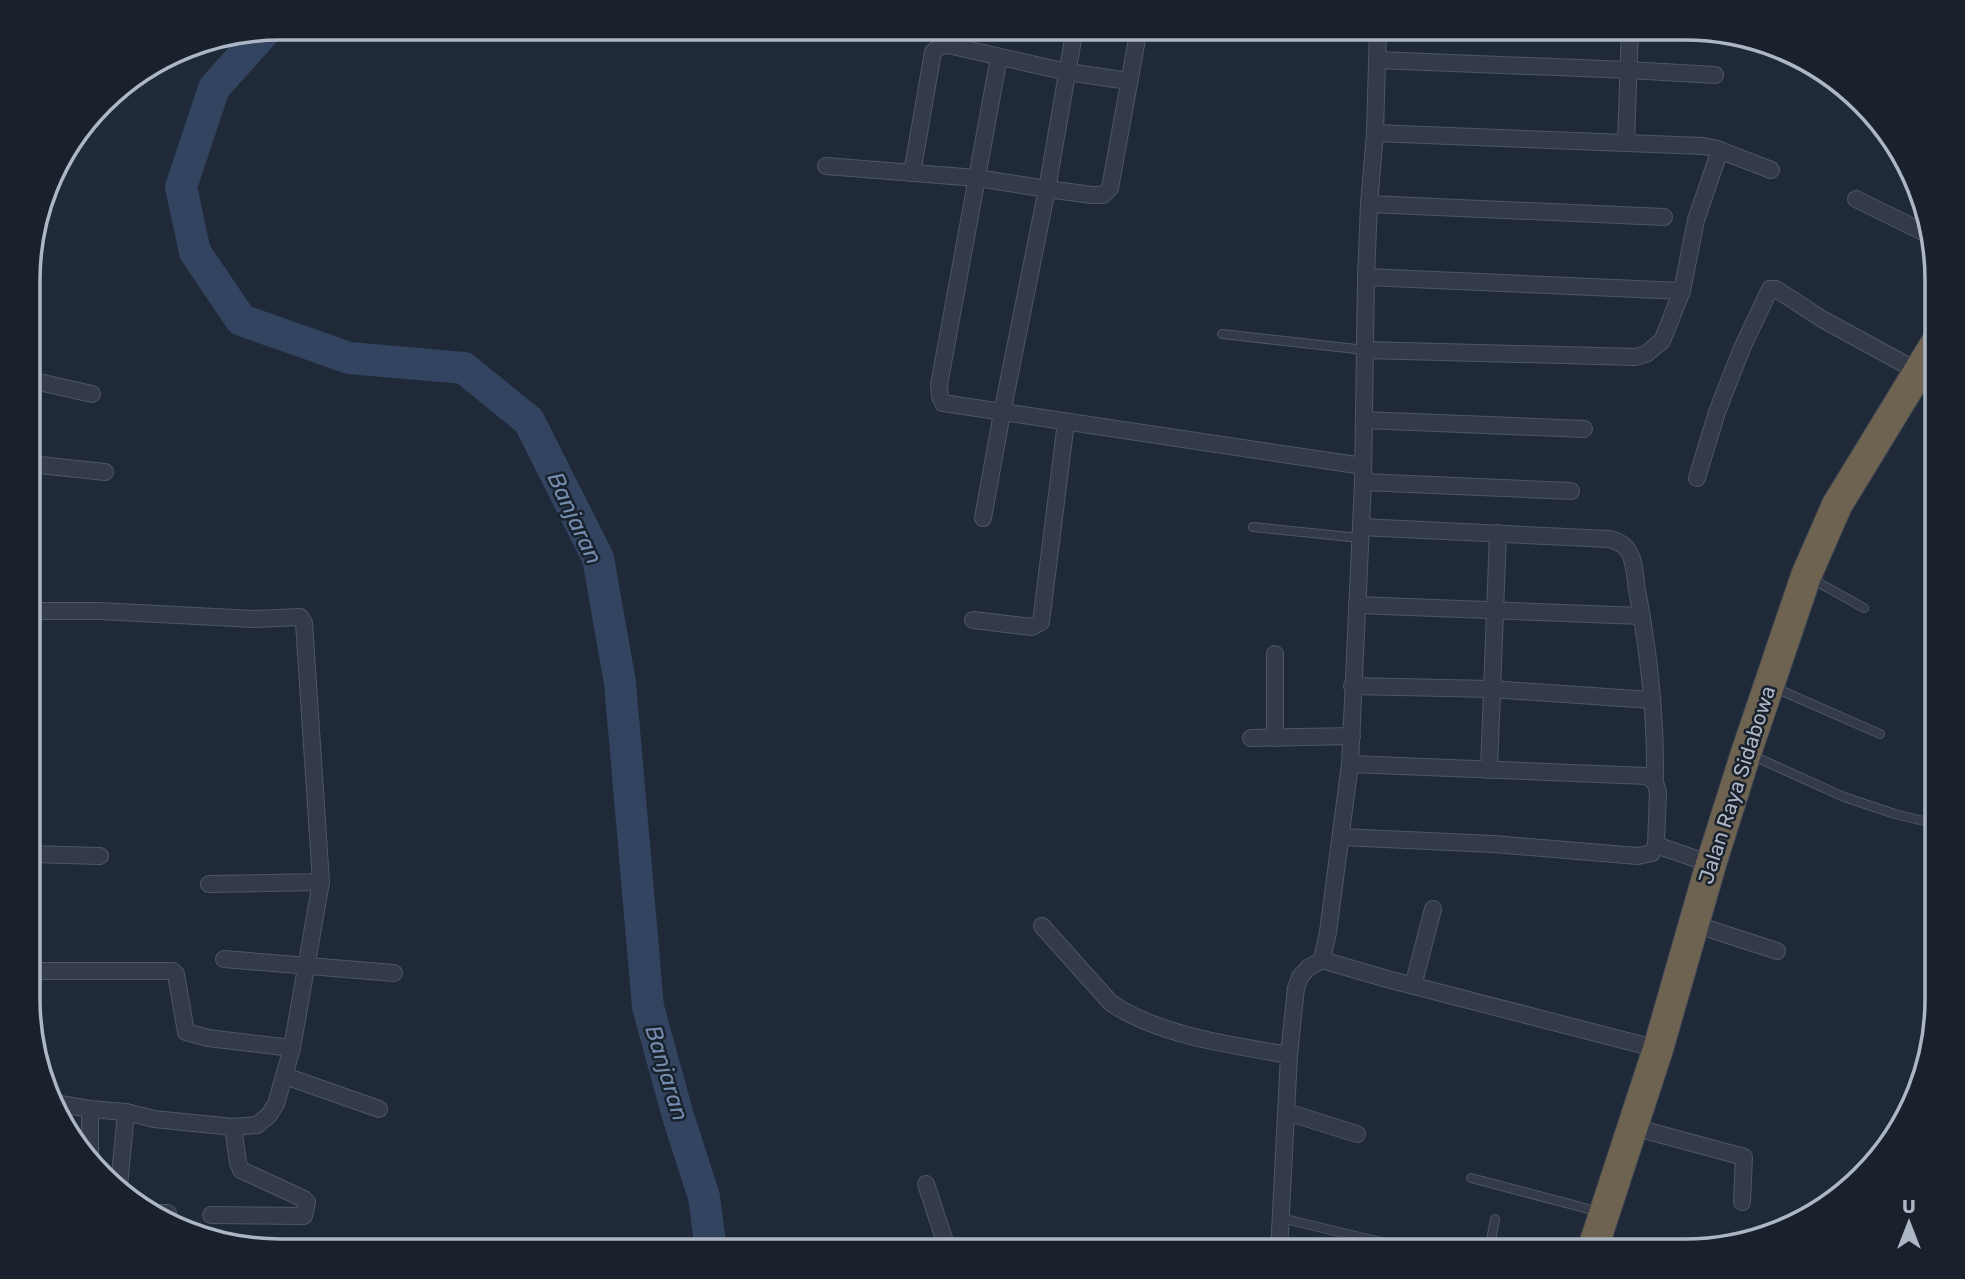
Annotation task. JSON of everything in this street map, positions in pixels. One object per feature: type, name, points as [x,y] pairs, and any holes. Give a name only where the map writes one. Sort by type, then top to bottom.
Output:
[{"type":"highway","name":"Jalan Raya Sidabowa","points":[[1596,1238],[1658,1049],[1710,864],[1806,576],[1837,505],[1924,364]]},
{"type":"street","points":[[983,518],[1073,40]]},
{"type":"street","points":[[826,166],[977,178],[1103,195],[1110,188],[1137,40]]},
{"type":"street","points":[[1322,960],[1341,837],[1352,736],[1363,474],[1366,277],[1378,40]]},
{"type":"street","points":[[1626,143],[1630,40]]},
{"type":"street","points":[[912,173],[933,52],[940,46],[948,45],[1067,72],[1129,81]]},
{"type":"street","points":[[999,57],[939,385],[943,403],[1363,474],[1571,491]]},
{"type":"street","points":[[1377,60],[1715,75]]},
{"type":"street","points":[[1375,133],[1703,146],[1771,170]]},
{"type":"street","points":[[1365,350],[1636,357],[1646,354],[1662,341],[1682,291],[1696,220],[1720,150]]},
{"type":"street","points":[[1856,199],[1919,230]]},
{"type":"street","points":[[1369,204],[1664,217]]},
{"type":"street","points":[[1366,277],[1682,291]]},
{"type":"street","points":[[1697,478],[1717,412],[1770,289],[1776,289],[1822,319],[1919,372]]},
{"type":"street","points":[[40,382],[93,394]]},
{"type":"street","points":[[1364,420],[1584,429]]},
{"type":"street","points":[[973,620],[1032,626],[1041,622],[1066,422]]},
{"type":"street","points":[[40,465],[105,472]]},
{"type":"street","points":[[1341,837],[1494,844],[1638,856],[1652,853],[1656,845],[1656,733],[1642,616],[1630,555],[1625,546],[1609,539],[1498,533],[1361,533]]},
{"type":"street","points":[[1489,770],[1498,533]]},
{"type":"street","points":[[1357,605],[1642,616]]},
{"type":"street","points":[[40,611],[100,611],[254,620],[300,617],[304,623],[321,882],[292,1048],[276,1104],[270,1115],[257,1125],[233,1128],[65,1105]]},
{"type":"street","points":[[1275,654],[1275,738]]},
{"type":"street","points":[[1352,686],[1492,690],[1651,700]]},
{"type":"street","points":[[1251,738],[1352,736]]},
{"type":"street","points":[[1350,764],[1638,775],[1647,776],[1655,782]]},
{"type":"street","points":[[1656,845],[1710,864]]},
{"type":"street","points":[[40,854],[100,856]]},
{"type":"street","points":[[209,884],[321,882]]},
{"type":"street","points":[[1413,986],[1433,909]]},
{"type":"street","points":[[1693,924],[1777,951]]},
{"type":"street","points":[[1042,926],[1111,1003],[1124,1012],[1158,1026],[1217,1042],[1289,1055]]},
{"type":"street","points":[[224,959],[394,973]]},
{"type":"street","points":[[1280,1238],[1289,1055],[1296,988],[1300,977],[1308,968],[1322,960],[1658,1049]]},
{"type":"street","points":[[40,971],[173,971],[176,974],[186,1032],[208,1038],[292,1048]]},
{"type":"street","points":[[285,1076],[379,1109]]},
{"type":"street","points":[[90,1109],[90,1144]]},
{"type":"street","points":[[120,1177],[126,1112]]},
{"type":"street","points":[[1287,1112],[1357,1134]]},
{"type":"street","points":[[211,1215],[304,1216],[307,1202],[304,1199],[241,1170],[233,1128]]},
{"type":"street","points":[[1633,1128],[1744,1157],[1742,1202]]},
{"type":"street","points":[[926,1184],[944,1239]]},
{"type":"lane","points":[[1222,334],[1365,350]]},
{"type":"lane","points":[[1253,527],[1361,533]]},
{"type":"lane","points":[[1806,576],[1864,608]]},
{"type":"lane","points":[[1770,686],[1880,734]]},
{"type":"lane","points":[[1746,753],[1844,797],[1924,821]]},
{"type":"lane","points":[[1471,1178],[1603,1213]]},
{"type":"lane","points":[[1282,1218],[1365,1238]]},
{"type":"lane","points":[[1491,1238],[1495,1219]]},
{"type":"waterway","name":"Banjaran","points":[[256,42],[214,88],[181,187],[195,252],[241,320],[349,358],[464,368],[529,421],[598,558],[620,683],[648,1007],[704,1197],[709,1239]]}]
